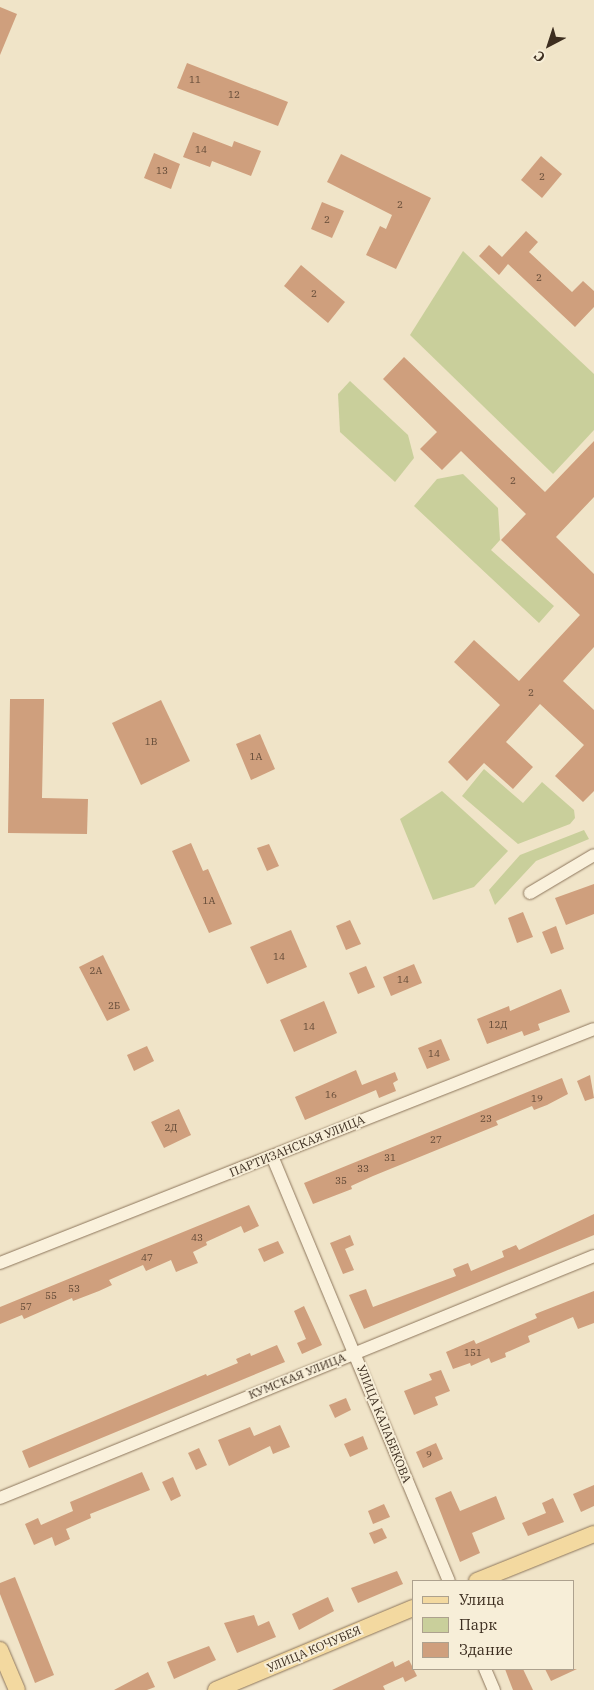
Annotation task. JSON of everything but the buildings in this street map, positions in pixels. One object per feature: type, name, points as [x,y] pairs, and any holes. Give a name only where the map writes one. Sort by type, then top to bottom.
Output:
[{"type":"main road","points":[[479,1580],[594,1534]]},
{"type":"main road","name":"УЛИЦА КОЧУБЕЯ","points":[[216,1690],[412,1608]]},
{"type":"main road","points":[[0,1650],[17,1690]]},
{"type":"street","points":[[530,893],[594,856]]},
{"type":"street","name":"ПАРТИЗАНСКАЯ УЛИЦА","points":[[0,1263],[594,1029]]},
{"type":"street","name":"УЛИЦА КАЛАБЕКОВА","points":[[272,1156],[449,1580]]},
{"type":"street","name":"КУМСКАЯ УЛИЦА","points":[[0,1498],[594,1256]]},
{"type":"street","points":[[486,1670],[494,1690]]},
{"type":"green space","points":[[463,251],[594,374],[594,430],[553,474],[410,335]]},
{"type":"green space","points":[[350,381],[408,435],[414,458],[395,482],[340,432],[338,394]]},
{"type":"green space","points":[[463,474],[498,508],[500,540],[491,550],[554,606],[539,623],[414,506],[437,479]]},
{"type":"green space","points":[[484,769],[523,803],[542,782],[574,810],[575,818],[570,824],[518,844],[462,796]]},
{"type":"green space","points":[[442,791],[508,851],[474,887],[433,900],[400,819]]},
{"type":"green space","points":[[584,830],[589,839],[536,861],[495,905],[489,890],[520,855]]}]
